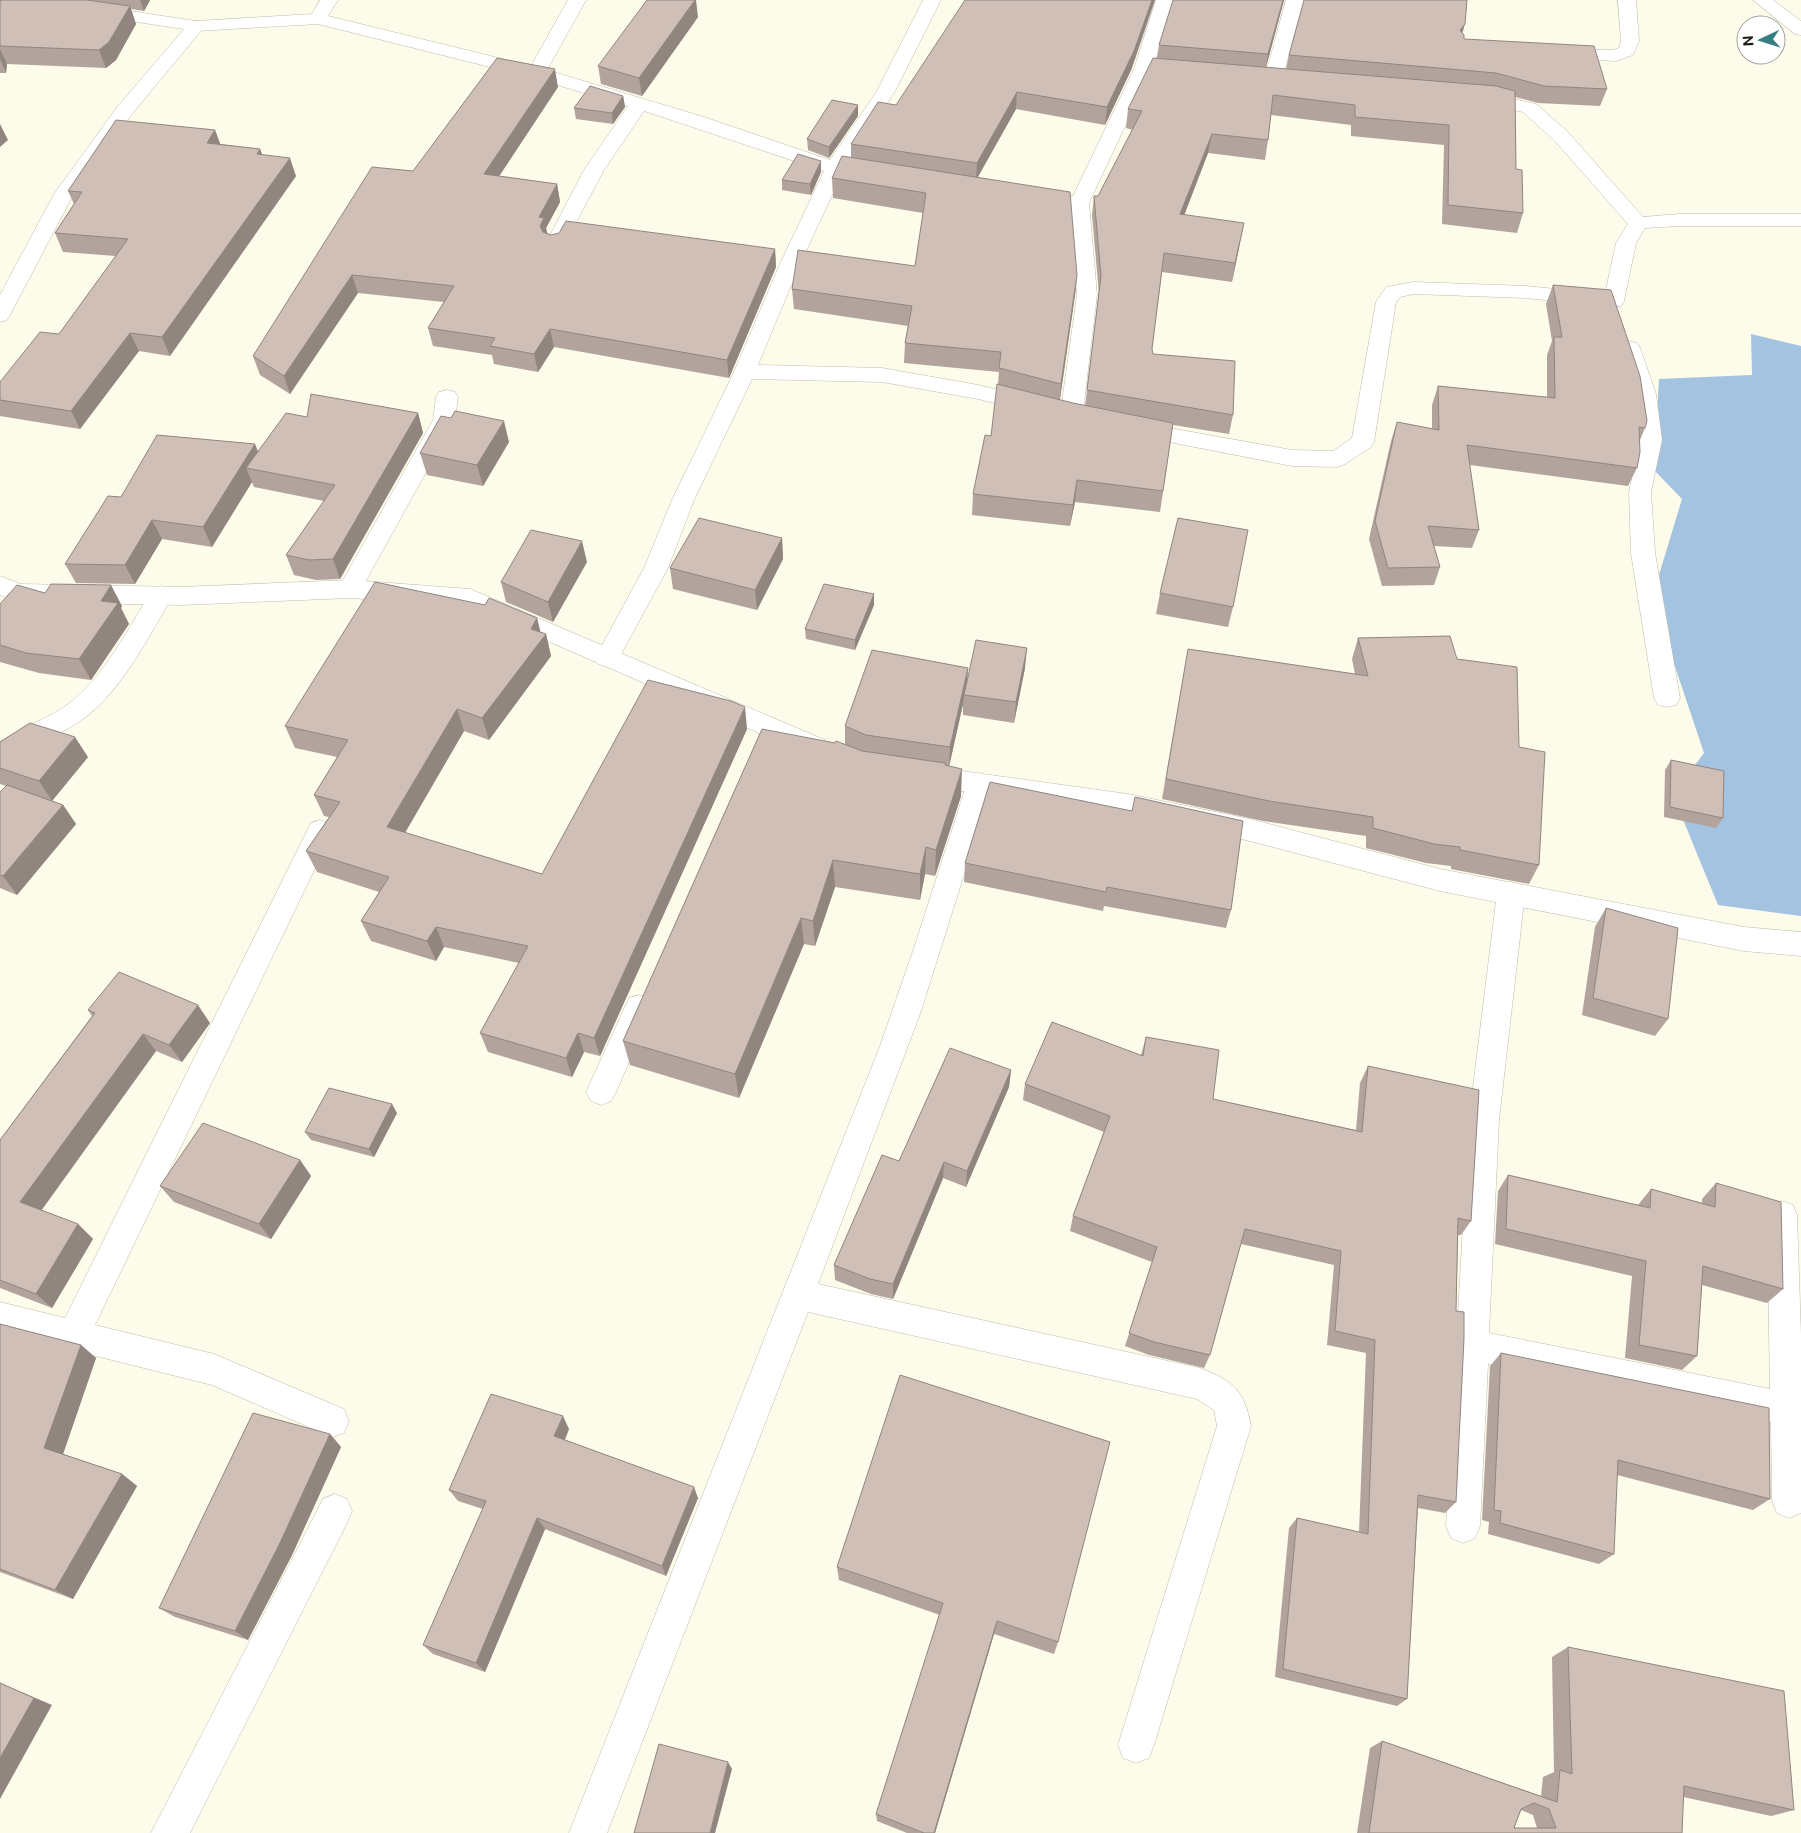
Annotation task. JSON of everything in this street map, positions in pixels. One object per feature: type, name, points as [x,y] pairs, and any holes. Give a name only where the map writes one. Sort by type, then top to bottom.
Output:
[{"type":"street","points":[[318,19],[329,0]]},
{"type":"street","points":[[536,73],[576,0]]},
{"type":"street","points":[[607,658],[656,568],[683,500],[745,372],[790,264],[835,168],[886,90],[932,0]]},
{"type":"street","points":[[1071,416],[1087,295],[1079,203],[1143,69],[1165,0]]},
{"type":"street","points":[[1273,79],[1295,0]]},
{"type":"street","points":[[1541,52],[1598,57],[1616,56],[1626,50],[1630,41],[1628,0]]},
{"type":"street","points":[[1762,0],[1801,30]]},
{"type":"street","points":[[15,2],[66,3],[196,26],[318,19],[536,73],[640,104],[835,168],[894,176]]},
{"type":"street","points":[[0,316],[64,194],[125,110],[196,26]]},
{"type":"street","points":[[1143,69],[1199,74]]},
{"type":"street","points":[[1227,76],[1293,81]]},
{"type":"street","points":[[1462,95],[1491,98],[1529,108],[1561,136],[1638,223]]},
{"type":"street","points":[[555,245],[594,170],[640,104]]},
{"type":"street","points":[[1020,194],[1079,203]]},
{"type":"street","points":[[1638,223],[1672,218],[1762,222],[1801,220]]},
{"type":"street","points":[[1638,223],[1626,243],[1618,315],[1646,394],[1651,440],[1640,492],[1643,553],[1666,698]]},
{"type":"street","points":[[745,372],[882,375],[978,392],[1071,416],[1292,458],[1337,459],[1363,442],[1386,302],[1393,292],[1414,288],[1517,292],[1618,315]]},
{"type":"street","points":[[350,590],[444,420],[447,397]]},
{"type":"street","points":[[0,585],[17,593],[161,595],[350,590],[470,598],[836,756]]},
{"type":"street","points":[[0,757],[27,736],[75,712],[96,693],[161,595]]},
{"type":"street","points":[[752,752],[764,725]]},
{"type":"street","points":[[902,773],[1128,804],[1250,830],[1440,880],[1744,939],[1801,944]]},
{"type":"street","points":[[588,1833],[645,1681],[799,1295],[896,1042],[980,784]]},
{"type":"street","points":[[74,1335],[320,831]]},
{"type":"street","points":[[1463,1526],[1484,1120],[1511,893]]},
{"type":"street","points":[[601,1092],[649,985]]},
{"type":"street","points":[[1782,1215],[1789,1501]]},
{"type":"street","points":[[799,1295],[1200,1384],[1220,1393],[1231,1405],[1234,1426],[1136,1745]]},
{"type":"street","points":[[0,1317],[214,1370],[332,1421]]},
{"type":"street","points":[[1473,1345],[1787,1409]]},
{"type":"street","points":[[170,1833],[334,1511]]},
{"type":"water","points":[[1751,334],[1801,346],[1801,916],[1718,905],[1673,795],[1704,753],[1652,598],[1682,499],[1654,470],[1659,379],[1752,375]]},
{"type":"building","points":[[2,0],[87,0],[130,6],[109,42],[99,50],[0,46],[0,2]]},
{"type":"building","points":[[647,0],[695,0],[639,78],[598,66]]},
{"type":"building","points":[[965,0],[1152,0],[1134,51],[1107,107],[1017,92],[977,163],[851,144],[878,102],[896,105]]},
{"type":"building","points":[[1173,0],[1283,0],[1268,54],[1159,45]]},
{"type":"building","points":[[1304,0],[1467,0],[1465,24],[1460,30],[1464,35],[1464,39],[1594,46],[1607,89],[1544,86],[1496,73],[1289,55]]},
{"type":"building","points":[[497,58],[555,69],[484,174],[557,184],[539,217],[544,218],[540,226],[543,232],[551,235],[559,233],[566,221],[775,249],[727,360],[550,329],[534,354],[490,346],[495,338],[428,328],[454,286],[352,275],[284,376],[253,356],[372,167],[413,171]]},
{"type":"building","points":[[1153,58],[1496,86],[1515,91],[1516,169],[1522,170],[1523,213],[1448,205],[1449,125],[1355,117],[1355,105],[1273,95],[1268,140],[1212,134],[1180,214],[1244,223],[1235,263],[1164,253],[1152,349],[1153,354],[1235,361],[1233,415],[1087,390],[1101,276],[1094,196],[1098,196],[1142,111],[1128,109]]},
{"type":"building","points":[[590,86],[623,96],[612,113],[574,108]]},
{"type":"building","points":[[832,100],[858,105],[829,147],[807,139]]},
{"type":"building","points":[[116,120],[215,130],[207,143],[260,149],[257,154],[290,158],[162,337],[130,333],[71,411],[0,400],[0,382],[40,332],[59,334],[128,239],[55,233],[82,192],[68,191]]},
{"type":"building","points":[[798,154],[821,161],[810,184],[782,180]]},
{"type":"building","points":[[842,156],[1070,192],[1077,275],[1061,384],[999,368],[1001,352],[905,343],[912,306],[792,289],[798,250],[915,266],[926,193],[832,178]]},
{"type":"building","points":[[1553,285],[1611,290],[1640,376],[1647,421],[1645,428],[1639,427],[1640,452],[1637,468],[1467,445],[1479,530],[1428,526],[1440,567],[1388,568],[1375,521],[1397,422],[1439,430],[1438,386],[1555,398],[1554,337],[1562,337]]},
{"type":"building","points":[[997,384],[1073,403],[1173,423],[1163,491],[1077,480],[1073,505],[973,494],[985,435],[991,436]]},
{"type":"building","points":[[311,394],[418,413],[333,559],[309,560],[286,555],[335,485],[246,468],[286,413],[307,417]]},
{"type":"building","points":[[455,411],[504,421],[477,465],[420,453],[441,416],[451,418]]},
{"type":"building","points":[[157,435],[255,444],[203,527],[152,520],[125,565],[65,564],[108,496],[121,497]]},
{"type":"building","points":[[699,518],[782,538],[755,590],[670,568]]},
{"type":"building","points":[[1178,518],[1248,530],[1233,607],[1160,593]]},
{"type":"building","points":[[531,530],[582,541],[548,602],[501,582]]},
{"type":"building","points":[[375,582],[485,605],[489,598],[537,618],[531,629],[546,634],[482,718],[457,709],[387,827],[542,874],[648,680],[731,701],[745,707],[594,1038],[578,1033],[566,1058],[480,1033],[528,946],[436,927],[427,941],[361,921],[389,877],[306,851],[340,802],[314,795],[348,740],[285,726]]},
{"type":"building","points":[[51,584],[111,585],[101,601],[118,603],[79,659],[26,653],[0,645],[0,604],[17,585],[45,593]]},
{"type":"building","points":[[824,584],[874,594],[855,640],[805,629]]},
{"type":"building","points":[[1450,636],[1457,659],[1517,667],[1519,747],[1545,752],[1539,865],[1460,850],[1460,847],[1434,844],[1373,828],[1373,817],[1269,801],[1166,779],[1188,649],[1368,676],[1358,638]]},
{"type":"building","points":[[976,640],[1027,648],[1016,702],[964,695]]},
{"type":"building","points":[[872,650],[968,668],[950,747],[866,735],[845,726]]},
{"type":"building","points":[[30,723],[75,737],[39,781],[0,768],[0,742]]},
{"type":"building","points":[[762,729],[835,743],[836,741],[862,751],[945,763],[945,765],[962,769],[936,850],[926,847],[920,874],[833,860],[813,921],[801,918],[735,1074],[623,1041]]},
{"type":"building","points":[[1671,760],[1724,771],[1723,818],[1670,807]]},
{"type":"building","points":[[990,782],[1132,811],[1135,797],[1243,821],[1231,910],[1107,887],[1106,892],[965,863]]},
{"type":"building","points":[[7,785],[63,805],[3,876],[0,875],[0,792]]},
{"type":"building","points":[[1606,908],[1678,928],[1668,1019],[1593,998]]},
{"type":"building","points":[[119,972],[198,1005],[169,1045],[143,1034],[20,1202],[78,1224],[36,1294],[0,1280],[0,1140],[95,1013],[88,1010]]},
{"type":"building","points":[[1052,1022],[1143,1056],[1146,1037],[1219,1050],[1213,1099],[1362,1132],[1368,1066],[1479,1090],[1471,1221],[1458,1218],[1456,1311],[1464,1312],[1464,1338],[1456,1502],[1418,1495],[1407,1699],[1283,1669],[1297,1518],[1368,1534],[1375,1340],[1335,1331],[1341,1251],[1245,1229],[1210,1355],[1154,1342],[1129,1333],[1157,1247],[1073,1216],[1110,1116],[1025,1084]]},
{"type":"building","points":[[950,1048],[1011,1070],[967,1171],[944,1162],[893,1284],[870,1279],[834,1265],[882,1155],[899,1161]]},
{"type":"building","points":[[329,1088],[392,1104],[369,1149],[305,1132]]},
{"type":"building","points":[[203,1123],[300,1160],[259,1224],[160,1186]]},
{"type":"building","points":[[1508,1175],[1650,1208],[1651,1189],[1715,1207],[1716,1183],[1781,1202],[1783,1289],[1703,1266],[1697,1356],[1639,1345],[1646,1261],[1506,1229]]},
{"type":"building","points":[[0,1324],[81,1345],[44,1448],[122,1474],[55,1590],[0,1569]]},
{"type":"building","points":[[1501,1353],[1769,1408],[1770,1499],[1618,1460],[1614,1554],[1500,1523],[1501,1511],[1494,1510]]},
{"type":"building","points":[[900,1375],[1110,1442],[1058,1642],[997,1621],[934,1833],[924,1833],[876,1814],[943,1603],[837,1567]]},
{"type":"building","points":[[491,1394],[563,1416],[554,1436],[694,1487],[662,1566],[537,1518],[476,1663],[423,1645],[486,1501],[449,1490]]},
{"type":"building","points":[[253,1413],[330,1434],[279,1545],[235,1631],[159,1608]]},
{"type":"building","points":[[1568,1647],[1784,1691],[1794,1810],[1684,1786],[1682,1833],[1369,1833],[1382,1741],[1557,1802],[1560,1770],[1572,1774]],"holes":[[[1534,1803],[1549,1809],[1556,1828],[1514,1828],[1521,1809]]]},
{"type":"building","points":[[0,1683],[34,1698],[0,1758]]},
{"type":"building","points":[[659,1744],[728,1762],[710,1833],[634,1833]]}]
